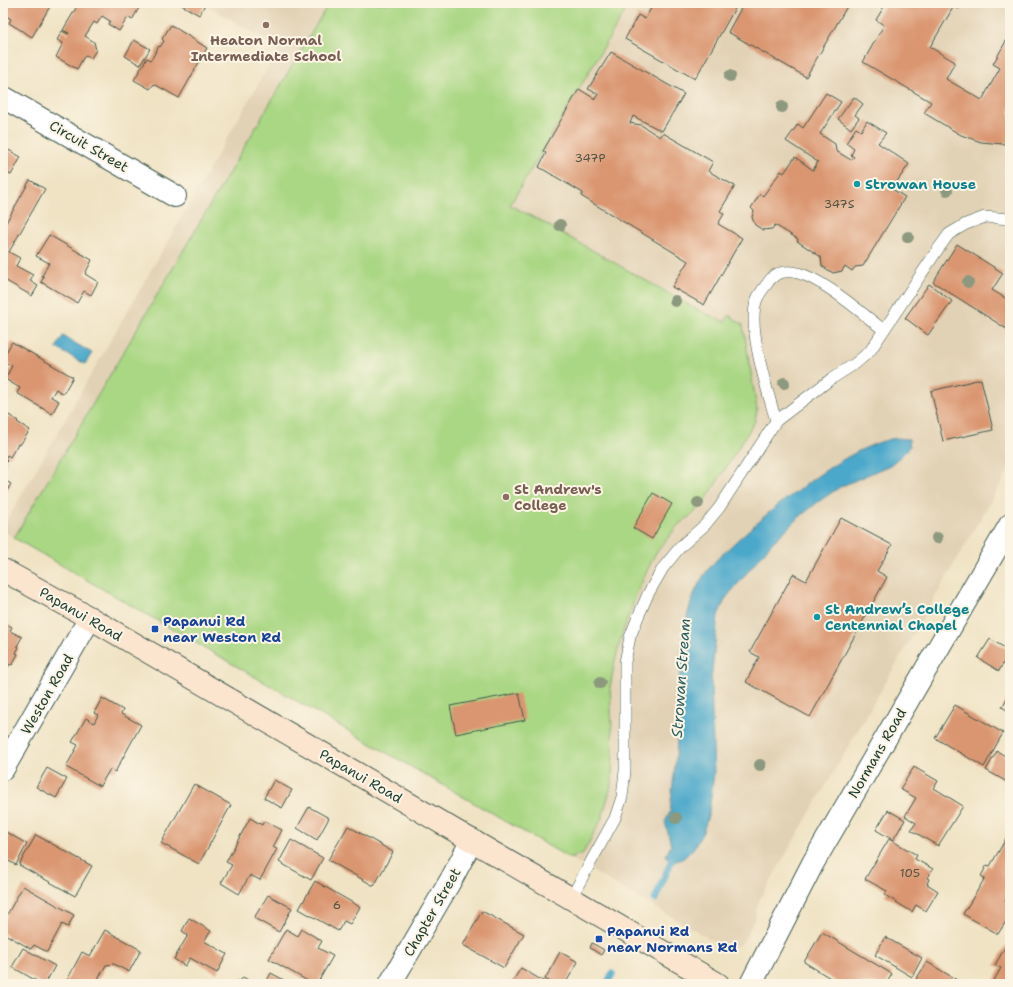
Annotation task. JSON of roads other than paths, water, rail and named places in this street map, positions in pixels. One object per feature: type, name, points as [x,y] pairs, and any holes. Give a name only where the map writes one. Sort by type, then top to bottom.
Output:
[{"type":"main road","name":"Papanui Road","points":[[3,570],[90,618],[718,984]]},
{"type":"street","name":"Circuit Street","points":[[3,97],[175,196]]},
{"type":"street","name":"Normans Road","points":[[751,984],[813,863],[1010,525]]},
{"type":"street","name":"Weston Road","points":[[3,769],[90,618]]},
{"type":"street","name":"Chapter Street","points":[[390,984],[452,878],[472,840]]},
{"type":"lane","points":[[571,898],[615,818],[622,797],[625,771],[625,662],[630,637],[638,617],[648,594],[663,568],[681,546],[705,525],[719,508],[776,421],[831,379],[856,363],[870,351],[938,249],[950,234],[966,224],[985,217],[1010,219]]},
{"type":"lane","points":[[776,421],[754,331],[757,299],[771,277],[777,273],[785,271],[799,273],[824,284],[884,330]]},
{"type":"water","points":[[63,336],[92,353],[85,364],[56,348]]},
{"type":"water","points":[[896,438],[909,439],[910,447],[890,465],[840,487],[797,519],[771,544],[726,598],[718,615],[711,681],[714,773],[709,813],[703,832],[694,848],[684,858],[671,863],[666,855],[671,845],[665,822],[670,812],[675,767],[681,654],[688,611],[695,592],[704,575],[733,544],[763,517],[818,476],[843,459],[857,452],[883,441]]},
{"type":"waterway","name":"Strowan Stream","points":[[655,899],[674,855]]},
{"type":"waterway","name":"Strowan Stream","points":[[607,984],[612,974]]},
{"type":"place","name":"Heaton Normal Intermediate School","points":[[266,25]]},
{"type":"place","name":"Strowan House","points":[[857,184]]},
{"type":"place","name":"St Andrew's College","points":[[506,497]]},
{"type":"place","name":"St Andrew’s College Centennial Chapel","points":[[817,617]]},
{"type":"place","name":"Papanui Rd near Weston Rd","points":[[155,629]]},
{"type":"place","name":"Papanui Rd near Normans Rd","points":[[599,939]]}]
